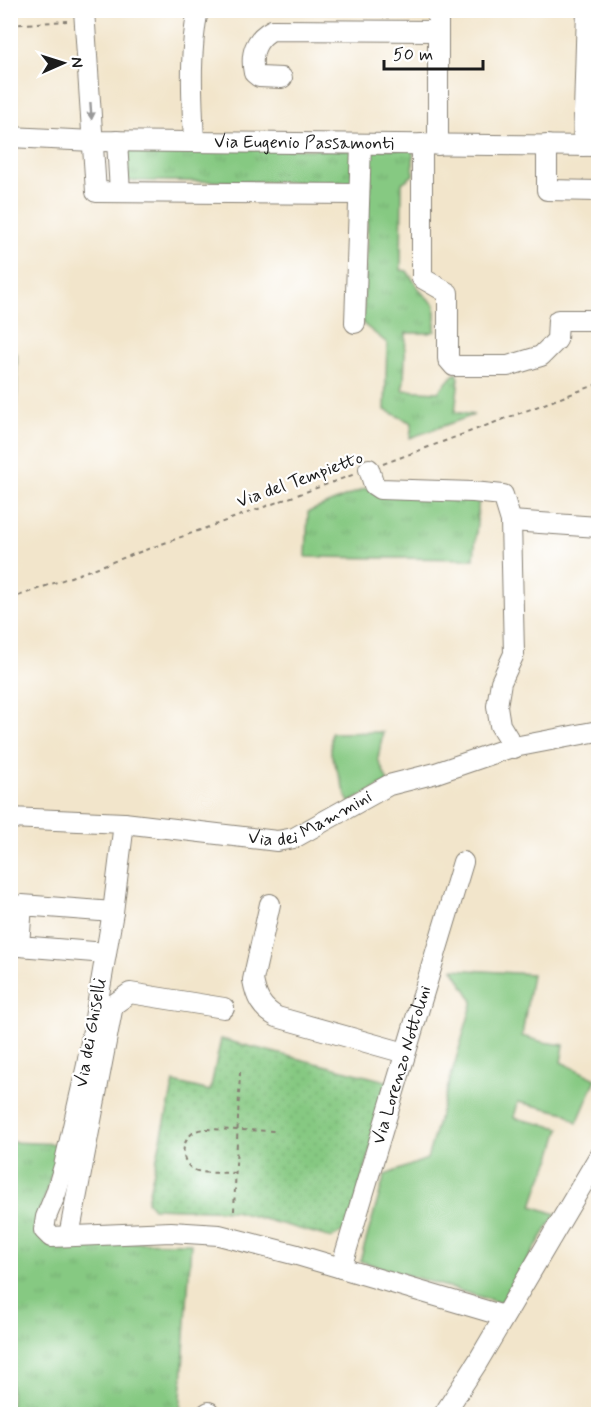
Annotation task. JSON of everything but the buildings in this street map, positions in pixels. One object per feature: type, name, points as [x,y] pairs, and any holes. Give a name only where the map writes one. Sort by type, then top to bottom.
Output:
[{"type":"street","points":[[194,141],[192,80],[194,29],[198,10]]},
{"type":"street","points":[[438,10],[422,278],[448,293],[448,359],[454,366],[508,366],[541,356],[557,340],[558,321],[598,320]]},
{"type":"street","points":[[587,10],[591,146]]},
{"type":"street","points":[[85,15],[96,192],[358,194]]},
{"type":"street","points":[[282,78],[259,77],[254,73],[252,66],[257,43],[264,34],[272,30],[438,31]]},
{"type":"street","name":"Via Eugenio Passamonti","points":[[10,137],[93,141],[591,146]]},
{"type":"street","points":[[117,141],[120,192]]},
{"type":"street","points":[[355,323],[361,144]]},
{"type":"street","points":[[547,145],[547,190],[598,191]]},
{"type":"street","points":[[369,469],[374,485],[380,489],[503,495],[511,521],[514,654],[501,682],[498,706],[500,725],[514,748]]},
{"type":"street","points":[[511,521],[598,527]]},
{"type":"street","name":"Via dei Mammini","points":[[10,818],[124,823],[258,839],[294,838],[389,785],[436,773],[514,748],[598,731]]},
{"type":"street","name":"Via dei Ghiselli","points":[[60,1236],[44,1230],[46,1217],[56,1193],[87,1065],[113,912],[124,823]]},
{"type":"street","name":"Via Lorenzo Nottolini","points":[[342,1268],[463,862]]},
{"type":"street","points":[[270,904],[253,980],[255,992],[266,1012],[405,1053]]},
{"type":"street","points":[[106,953],[19,946],[22,905],[113,912]]},
{"type":"street","points":[[224,1008],[130,993],[113,1005],[60,1236],[171,1232],[219,1235],[342,1268],[504,1316]]},
{"type":"street","points":[[444,1414],[477,1363],[598,1158]]},
{"type":"path","points":[[10,25],[85,15]]},
{"type":"path","name":"Via del Tempietto","points":[[10,599],[598,384]]},
{"type":"path","points":[[234,1211],[240,1072]]},
{"type":"path","points":[[235,1173],[198,1172],[191,1168],[185,1161],[183,1152],[184,1144],[189,1136],[197,1130],[278,1131]]},
{"type":"green space","points":[[598,10],[598,137],[593,137],[596,11]]},
{"type":"green space","points":[[124,147],[353,150],[353,182],[126,181]]},
{"type":"green space","points":[[371,149],[413,149],[413,175],[402,183],[401,270],[407,271],[422,293],[435,305],[435,331],[406,333],[402,390],[438,392],[457,373],[459,378],[455,412],[474,415],[410,438],[412,423],[385,410],[387,343],[363,324]]},
{"type":"green space","points":[[11,351],[17,354],[17,404],[11,406]]},
{"type":"green space","points":[[371,486],[479,497],[474,559],[306,557],[308,512]]},
{"type":"green space","points":[[383,732],[378,759],[388,782],[349,803],[331,753],[331,733]]},
{"type":"green space","points":[[453,969],[532,974],[522,1036],[564,1045],[561,1062],[596,1079],[577,1123],[566,1113],[518,1102],[514,1118],[560,1128],[532,1206],[556,1214],[501,1303],[360,1261],[385,1175],[427,1159],[473,1001]]},
{"type":"green space","points":[[221,1039],[390,1082],[348,1229],[332,1238],[234,1211],[153,1208],[147,1201],[174,1082],[210,1091]]},
{"type":"green space","points":[[10,1142],[61,1144],[35,1228],[43,1241],[191,1243],[180,1414],[11,1414]]}]
